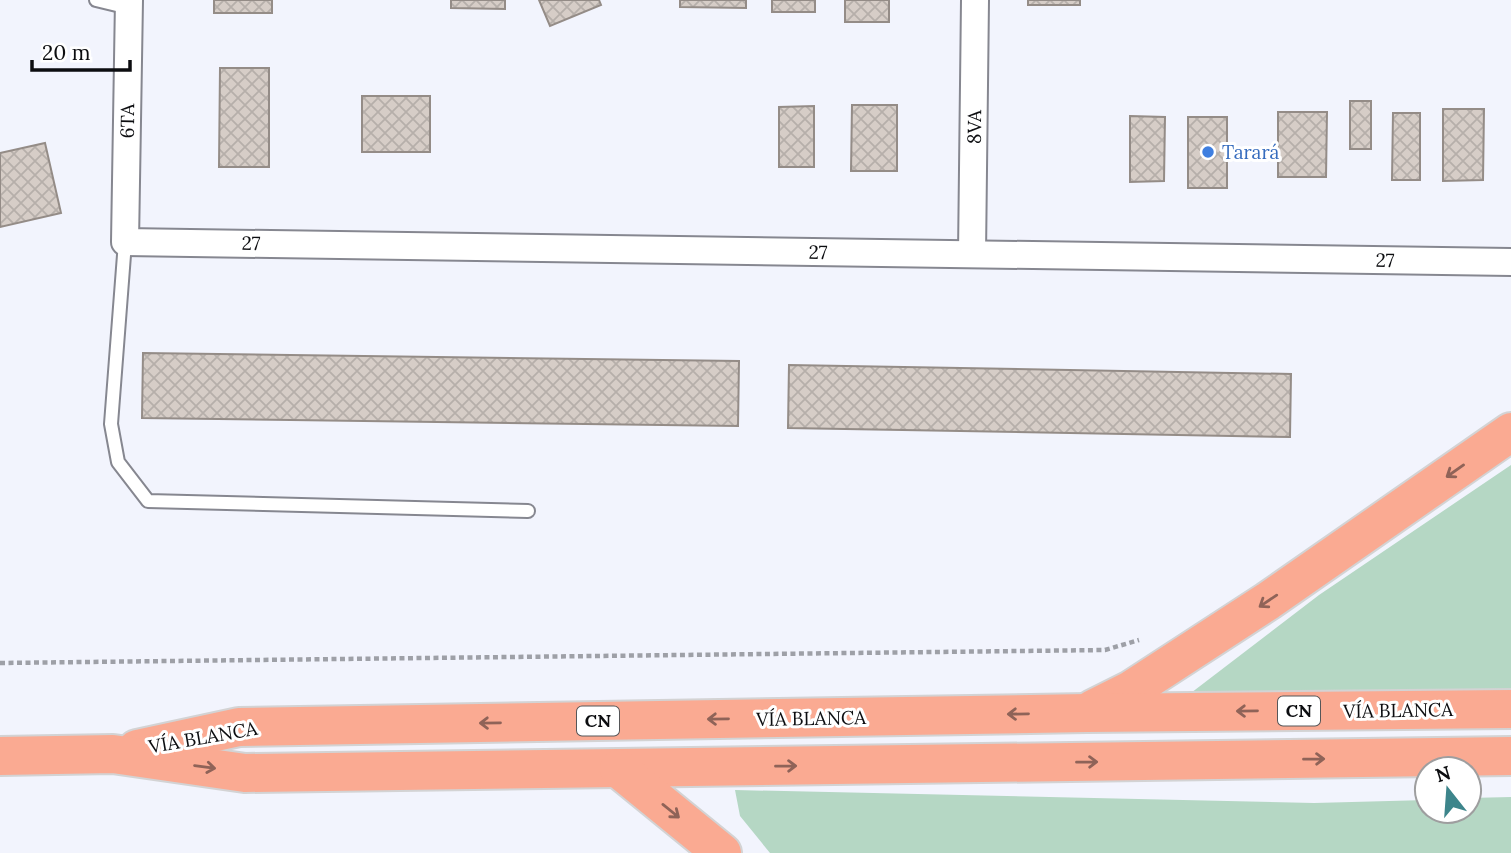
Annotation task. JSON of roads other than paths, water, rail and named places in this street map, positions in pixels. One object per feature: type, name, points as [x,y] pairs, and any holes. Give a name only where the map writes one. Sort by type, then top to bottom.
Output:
[{"type":"highway","points":[[1087,713],[1130,690],[1268,601],[1511,432]]},
{"type":"highway","name":"VÍA BLANCA","points":[[113,754],[239,727],[1511,709]]},
{"type":"highway","points":[[566,769],[567,722]]},
{"type":"highway","name":"VÍA BLANCA","points":[[0,755],[113,754],[245,773],[1511,756]]},
{"type":"highway","points":[[619,769],[722,853]]},
{"type":"street","name":"8VA","points":[[972,254],[975,0]]},
{"type":"street","name":"6TA","points":[[125,242],[129,4]]},
{"type":"street","name":"27","points":[[125,242],[1511,262]]},
{"type":"lane","points":[[96,0],[129,4]]},
{"type":"lane","points":[[125,242],[111,424],[118,462],[148,501],[528,511]]},
{"type":"place","name":"Tarará","points":[[1208,152]]}]
